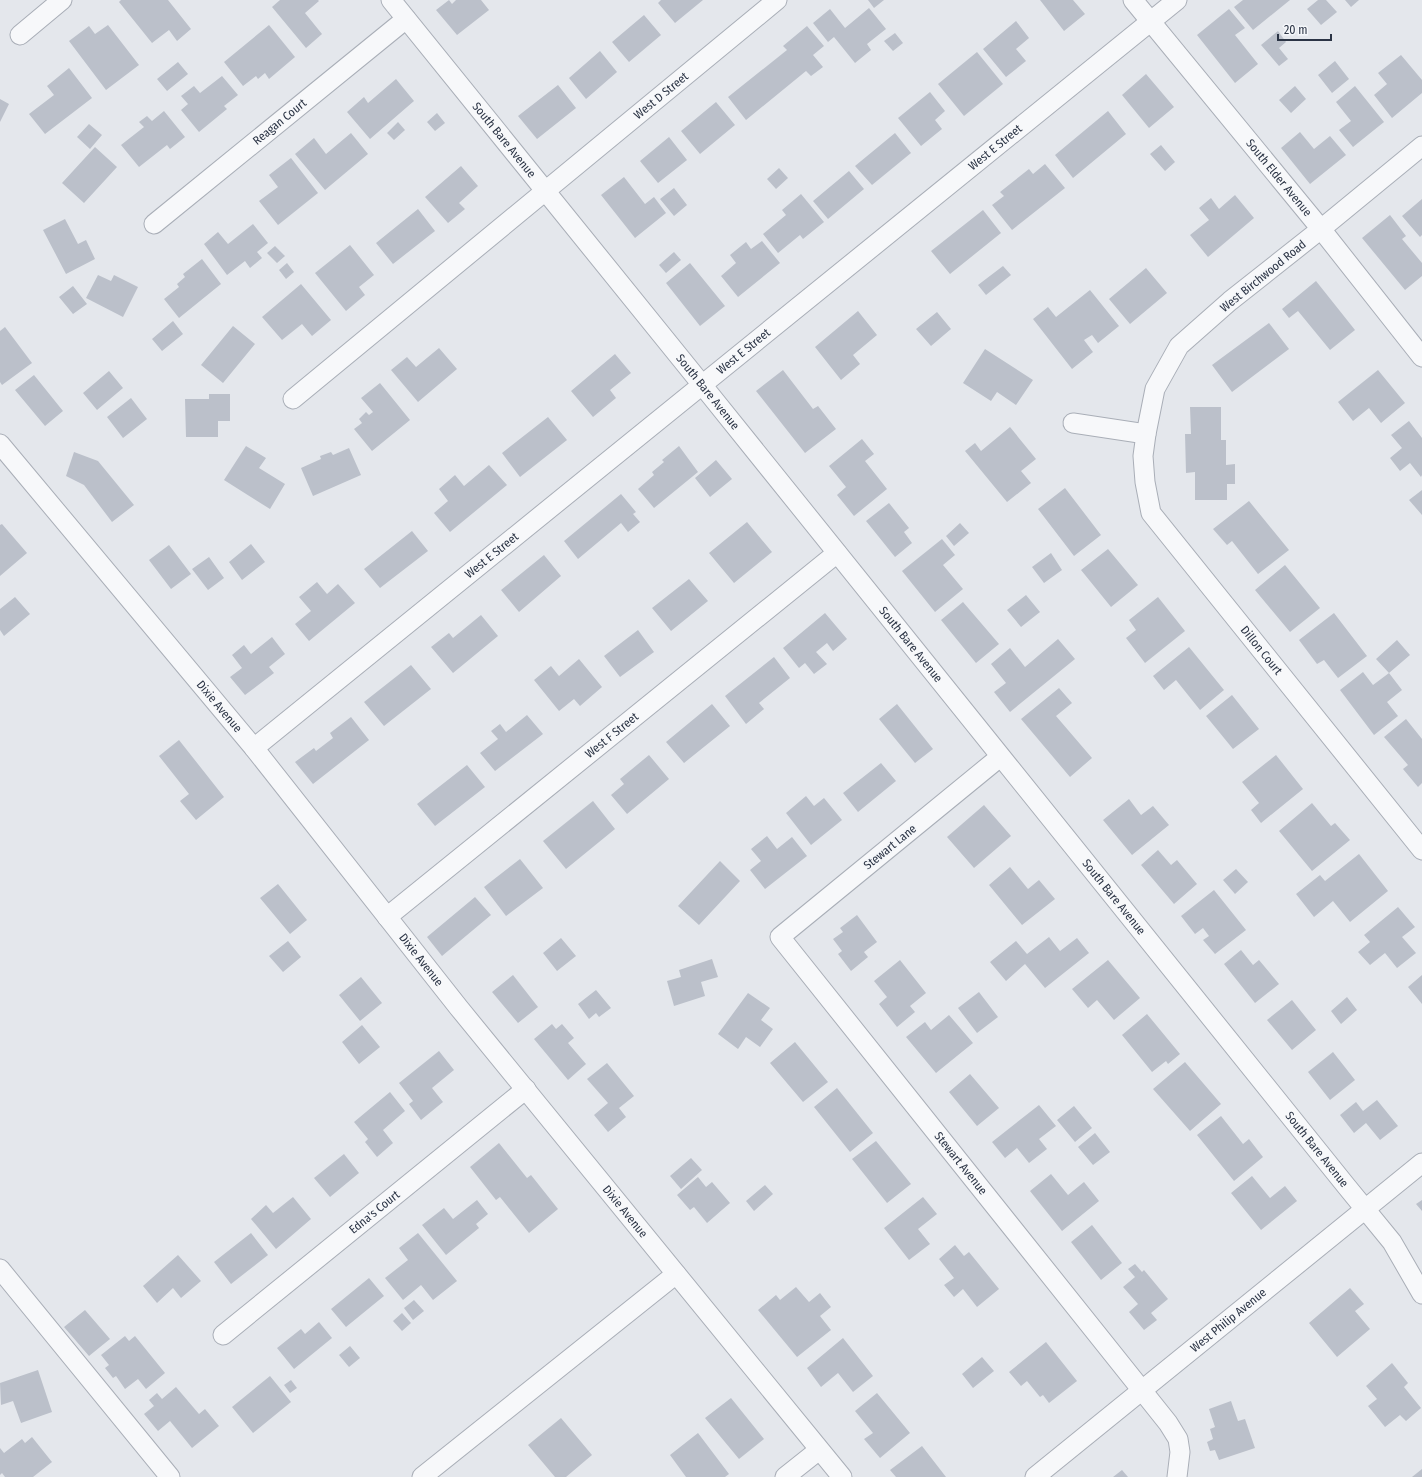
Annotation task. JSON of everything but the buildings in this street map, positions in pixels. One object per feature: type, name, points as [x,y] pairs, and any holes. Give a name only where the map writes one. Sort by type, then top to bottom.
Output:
[{"type":"street","points":[[20,35],[62,0]]},
{"type":"street","name":"South Bare Avenue","points":[[391,0],[1392,1242],[1422,1294]]},
{"type":"street","name":"West D Street","points":[[293,399],[777,0]]},
{"type":"street","name":"South Elder Avenue","points":[[1133,0],[1321,229],[1422,357]]},
{"type":"street","name":"West E Street","points":[[254,748],[1178,0]]},
{"type":"street","name":"Reagan Court","points":[[154,224],[406,19]]},
{"type":"street","name":"West Birchwood Road","points":[[1146,434],[1154,389],[1179,346],[1230,301],[1422,146]]},
{"type":"street","points":[[1073,423],[1146,434]]},
{"type":"street","name":"Dillon Court","points":[[1146,434],[1143,456],[1145,482],[1151,513],[1422,850]]},
{"type":"street","name":"Dixie Avenue","points":[[0,444],[254,748],[459,1008],[842,1477]]},
{"type":"street","name":"West F Street","points":[[388,917],[837,553]]},
{"type":"street","name":"Stewart Lane","points":[[780,937],[1000,757]]},
{"type":"street","name":"Stewart Avenue","points":[[780,937],[1168,1423],[1178,1439],[1180,1452],[1177,1477]]},
{"type":"street","name":"Edna's Court","points":[[223,1335],[526,1089]]},
{"type":"street","name":"West Philip Avenue","points":[[1035,1477],[1422,1163]]},
{"type":"street","points":[[0,1269],[170,1477]]},
{"type":"street","points":[[422,1477],[676,1274]]},
{"type":"street","points":[[785,1477],[819,1450]]}]
